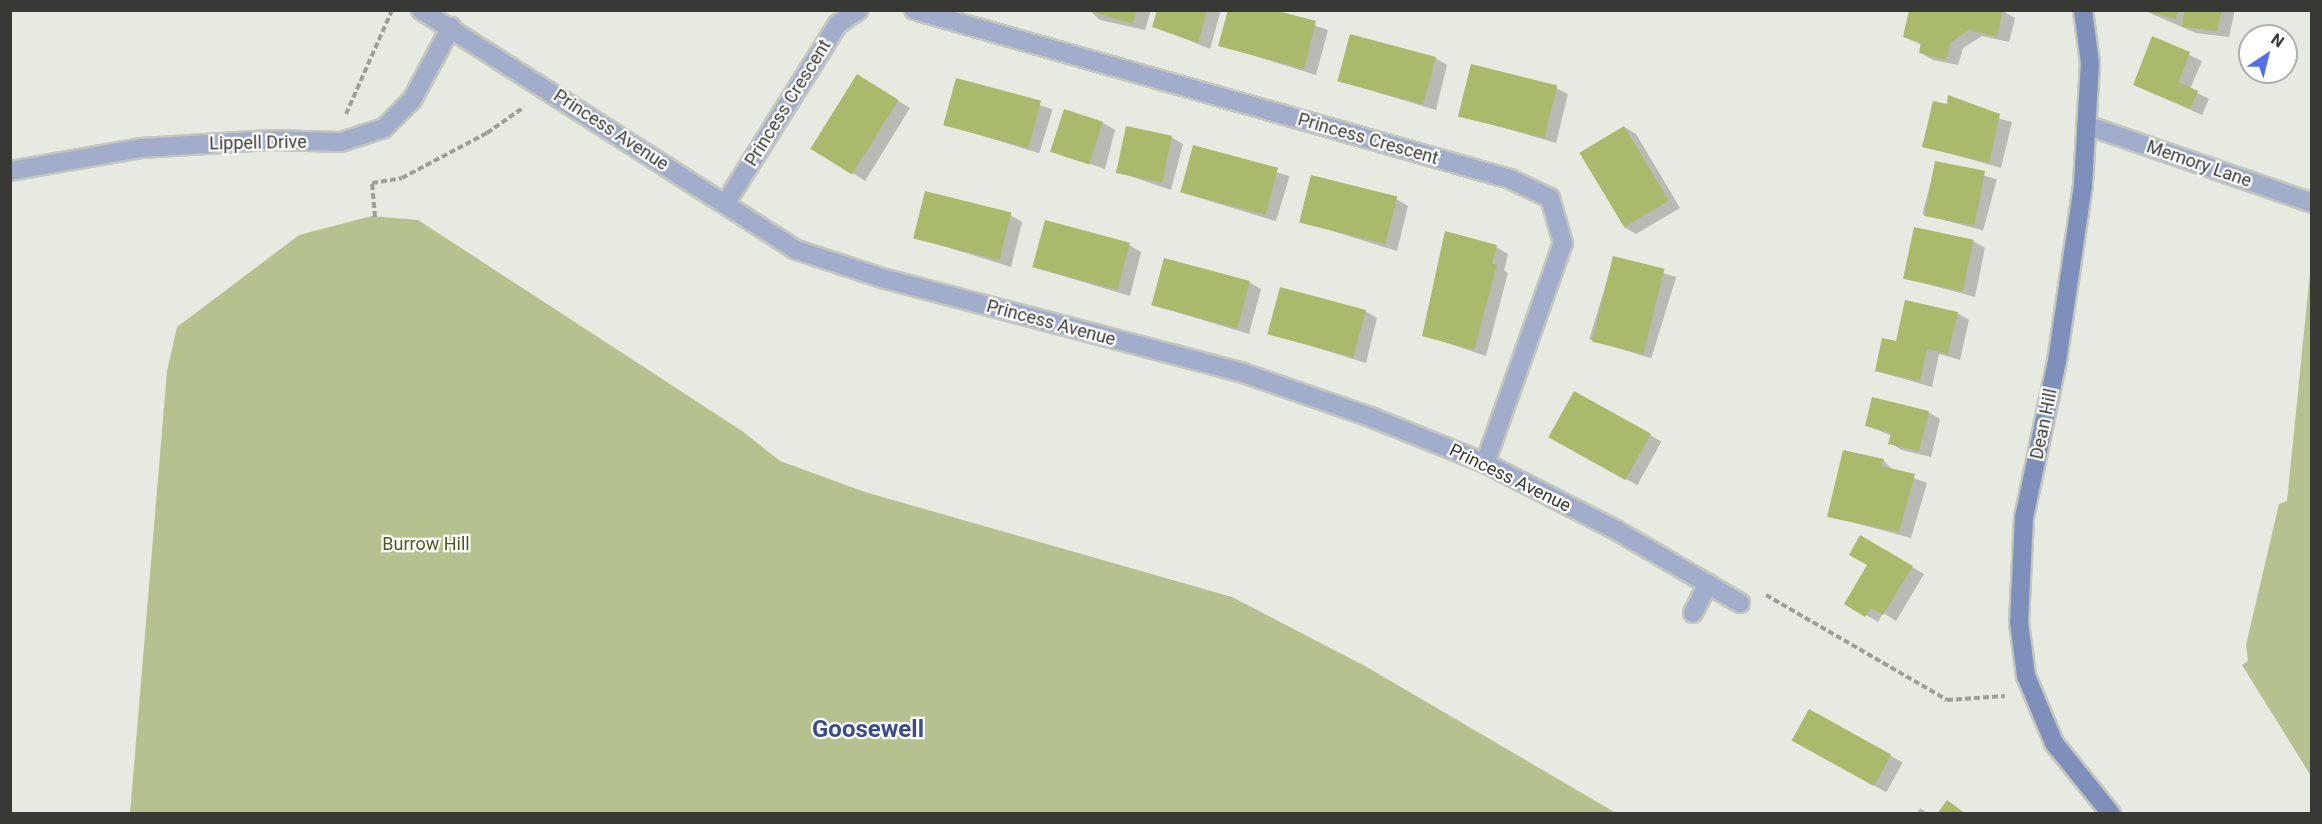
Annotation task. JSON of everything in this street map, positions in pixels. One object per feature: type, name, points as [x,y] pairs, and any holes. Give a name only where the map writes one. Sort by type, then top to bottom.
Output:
[{"type":"street","name":"Princess Avenue","points":[[421,10],[451,27],[794,249],[882,278],[1243,373],[1485,463],[1740,603]]},
{"type":"street","name":"Princess Crescent","points":[[725,204],[838,24],[859,10]]},
{"type":"street","name":"Princess Crescent","points":[[914,10],[1510,179],[1550,198],[1563,243],[1485,463]]},
{"type":"street","name":"Dean Hill","points":[[2083,10],[2090,63],[2083,185],[2057,361],[2024,517],[2019,622],[2033,693],[2054,743],[2112,813]]},
{"type":"street","name":"Lippell Drive","points":[[10,171],[142,148],[270,140],[334,142],[384,128],[412,100],[451,27]]},
{"type":"street","name":"Memory Lane","points":[[2086,125],[2312,203]]},
{"type":"street","points":[[1693,613],[1708,584]]},
{"type":"path","points":[[334,142],[392,10]]},
{"type":"path","points":[[375,217],[372,183],[402,177],[487,133],[549,90]]},
{"type":"path","points":[[1740,603],[1757,590],[1947,700],[2033,693]]},
{"type":"green space","name":"Burrow Hill","points":[[372,216],[418,220],[742,431],[780,461],[865,492],[1232,597],[1365,666],[1616,813],[130,813],[167,371],[177,327],[299,235]]},
{"type":"green space","points":[[2311,263],[2311,776],[2242,665],[2248,661],[2246,645],[2279,504],[2287,501]]},
{"type":"building","points":[[1087,10],[1137,10],[1133,24]]},
{"type":"building","points":[[1157,10],[1207,10],[1198,43],[1152,27]]},
{"type":"building","points":[[1228,10],[1274,10],[1316,21],[1304,69],[1218,46]]},
{"type":"building","points":[[1909,10],[2003,10],[1997,37],[1969,30],[1951,42],[1946,60],[1919,53],[1921,42],[1903,37]]},
{"type":"building","points":[[2141,10],[2178,10],[2176,19]]},
{"type":"building","points":[[2184,10],[2222,10],[2217,31],[2182,27]]},
{"type":"building","points":[[1350,34],[1436,57],[1423,104],[1337,81]]},
{"type":"building","points":[[2152,36],[2190,52],[2178,82],[2198,91],[2190,109],[2133,85]]},
{"type":"building","points":[[1471,64],[1557,86],[1544,138],[1458,116]]},
{"type":"building","points":[[857,74],[899,100],[852,175],[810,149]]},
{"type":"building","points":[[956,78],[1041,101],[1028,148],[943,125]]},
{"type":"building","points":[[1948,95],[2000,114],[1989,163],[1922,147],[1933,101],[1947,104]]},
{"type":"building","points":[[1064,109],[1103,122],[1089,164],[1050,152]]},
{"type":"building","points":[[1126,126],[1172,136],[1162,183],[1116,173]]},
{"type":"building","points":[[1624,126],[1669,201],[1624,227],[1579,153]]},
{"type":"building","points":[[1193,145],[1278,168],[1265,215],[1180,192]]},
{"type":"building","points":[[1935,161],[1985,171],[1974,226],[1924,216]]},
{"type":"building","points":[[1311,175],[1397,197],[1386,244],[1299,223]]},
{"type":"building","points":[[925,191],[1011,213],[1000,260],[913,239]]},
{"type":"building","points":[[1045,220],[1130,243],[1117,290],[1032,267]]},
{"type":"building","points":[[1914,227],[1974,240],[1963,292],[1903,279]]},
{"type":"building","points":[[1445,231],[1497,245],[1492,263],[1497,265],[1474,350],[1422,336]]},
{"type":"building","points":[[1613,256],[1664,269],[1643,354],[1592,341]]},
{"type":"building","points":[[1164,258],[1250,281],[1237,328],[1151,305]]},
{"type":"building","points":[[1280,287],[1366,310],[1353,357],[1267,334]]},
{"type":"building","points":[[1905,300],[1958,312],[1948,354],[1927,349],[1920,381],[1875,371],[1882,338],[1896,341]]},
{"type":"building","points":[[1574,391],[1651,434],[1625,480],[1548,437]]},
{"type":"building","points":[[1872,397],[1929,411],[1919,451],[1888,444],[1891,433],[1865,426]]},
{"type":"building","points":[[1843,450],[1884,459],[1881,466],[1915,474],[1899,532],[1827,517]]},
{"type":"building","points":[[1860,535],[1913,566],[1883,615],[1871,608],[1865,617],[1844,604],[1867,565],[1849,555]]},
{"type":"building","points":[[1809,709],[1891,755],[1874,786],[1792,740]]},
{"type":"building","points":[[1947,800],[1966,814],[1937,814]]},
{"type":"district","name":"Goosewell","points":[[868,730]]}]
